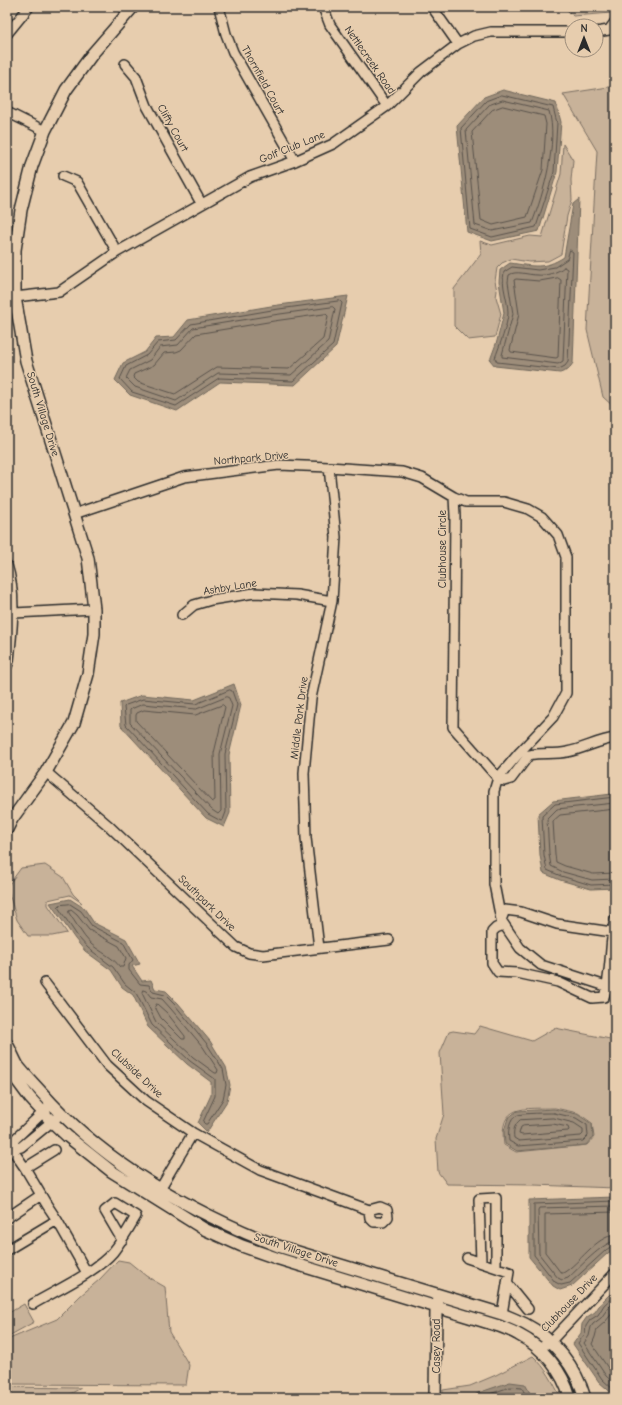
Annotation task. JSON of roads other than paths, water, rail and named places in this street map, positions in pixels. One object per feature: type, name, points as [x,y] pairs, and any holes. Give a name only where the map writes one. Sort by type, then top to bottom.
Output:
[{"type":"street","points":[[7,34],[29,7]]},
{"type":"street","name":"South Village Drive","points":[[7,829],[12,819],[46,772],[74,723],[88,674],[94,634],[94,609],[88,558],[26,361],[15,297],[15,250],[21,210],[32,166],[45,131],[66,90],[93,53],[133,7]]},
{"type":"street","name":"Thornfield Court","points":[[219,7],[226,34],[233,52],[295,161]]},
{"type":"street","name":"Nettlecreek Road","points":[[322,7],[330,25],[387,106]]},
{"type":"street","points":[[432,7],[458,44]]},
{"type":"street","points":[[604,31],[609,30],[615,22]]},
{"type":"street","name":"Golf Club Lane","points":[[15,297],[59,292],[117,252],[250,177],[295,161],[333,144],[387,106],[421,72],[458,44],[474,36],[491,32],[564,32]]},
{"type":"street","name":"Clifty Court","points":[[125,64],[136,77],[147,106],[201,204]]},
{"type":"street","points":[[7,112],[45,131]]},
{"type":"street","points":[[63,176],[77,182],[117,252]]},
{"type":"street","name":"Northpark Drive","points":[[74,514],[184,477],[279,465],[402,472],[422,478],[454,497]]},
{"type":"street","name":"Middle Park Drive","points":[[319,948],[306,838],[304,773],[311,698],[332,601],[336,537],[329,467]]},
{"type":"street","name":"Clubhouse Circle","points":[[498,778],[453,727],[454,497],[466,502],[504,502],[528,509],[542,517],[558,535],[566,557],[566,693],[553,717],[498,778],[494,791],[494,884],[501,920],[520,948],[541,964],[611,987]]},
{"type":"street","points":[[7,565],[11,578],[9,661],[7,666]]},
{"type":"street","name":"Ashby Lane","points":[[182,615],[194,605],[211,600],[254,593],[297,596],[332,601]]},
{"type":"street","points":[[11,613],[94,609]]},
{"type":"street","points":[[498,778],[504,781],[511,779],[529,755],[566,753],[593,745],[606,739],[615,738]]},
{"type":"street","name":"Southpark Drive","points":[[46,772],[109,826],[236,948],[249,953],[263,955],[389,940]]},
{"type":"street","points":[[612,932],[557,924],[521,912],[505,910],[501,920],[501,926],[492,932],[492,963],[498,972],[517,972],[558,982],[592,998],[604,997],[611,987],[612,932],[615,919]]},
{"type":"street","name":"Clubside Drive","points":[[44,983],[108,1065],[146,1101],[193,1133],[260,1170],[369,1210]]},
{"type":"street","name":"South Village Drive","points":[[7,1044],[18,1066],[61,1114],[77,1129],[157,1194],[204,1229],[242,1246],[276,1258],[499,1326],[520,1335],[539,1349],[560,1374],[568,1390],[570,1398]]},
{"type":"street","name":"South Village Drive","points":[[7,1068],[30,1098],[52,1122],[111,1171],[157,1194],[278,1246],[502,1314],[525,1324],[550,1341],[572,1367],[583,1390],[585,1398]]},
{"type":"street","points":[[12,1148],[14,1140],[52,1104]]},
{"type":"street","points":[[12,1148],[21,1147],[61,1114]]},
{"type":"street","points":[[157,1194],[193,1133]]},
{"type":"street","points":[[12,1148],[58,1220],[88,1273]]},
{"type":"street","points":[[25,1168],[54,1150]]},
{"type":"street","points":[[7,1218],[41,1195]]},
{"type":"street","points":[[481,1262],[479,1199],[496,1198],[496,1267]]},
{"type":"street","points":[[7,1250],[58,1220]]},
{"type":"street","points":[[33,1304],[88,1273],[102,1263],[122,1240]]},
{"type":"street","points":[[467,1258],[509,1272],[502,1314]]},
{"type":"street","name":"Clubhouse Drive","points":[[539,1349],[550,1341],[615,1273]]},
{"type":"street","points":[[507,1283],[528,1309]]},
{"type":"street","name":"Casey Road","points":[[435,1398],[436,1308],[440,1295]]},
{"type":"water","points":[[503,90],[556,103],[561,122],[557,172],[539,231],[492,241],[467,232],[457,126],[484,97]]},
{"type":"water","points":[[579,199],[573,363],[568,370],[560,373],[495,366],[490,360],[497,341],[504,313],[499,282],[500,270],[510,263],[538,266],[550,264],[564,257],[573,204]]},
{"type":"water","points":[[348,296],[336,347],[295,385],[220,382],[177,411],[130,395],[115,380],[123,363],[145,352],[156,338],[174,337],[188,320],[271,306]]},
{"type":"water","points":[[234,684],[241,705],[229,755],[230,813],[224,827],[206,818],[121,726],[120,703],[142,695],[194,700]]},
{"type":"water","points":[[615,791],[615,888],[591,889],[560,880],[543,873],[540,855],[538,814],[553,801],[612,794]]},
{"type":"water","points":[[70,899],[84,908],[94,923],[126,939],[140,964],[132,966],[142,981],[151,980],[155,989],[166,991],[178,1003],[210,1041],[226,1067],[230,1085],[227,1101],[207,1132],[198,1123],[211,1095],[211,1082],[187,1064],[148,1027],[133,995],[122,987],[111,970],[85,951],[75,939],[50,903]]},
{"type":"water","points":[[554,1109],[577,1114],[592,1124],[593,1137],[586,1145],[517,1151],[505,1144],[504,1131],[508,1118],[517,1111]]},
{"type":"water","points":[[615,1197],[615,1249],[608,1253],[572,1286],[560,1290],[553,1286],[529,1257],[529,1200]]},
{"type":"water","points":[[615,1289],[614,1395],[599,1382],[573,1344],[581,1333],[582,1324],[587,1317],[595,1312],[601,1303]]},
{"type":"water","points":[[510,1382],[525,1384],[531,1398],[471,1398],[478,1393]]}]
